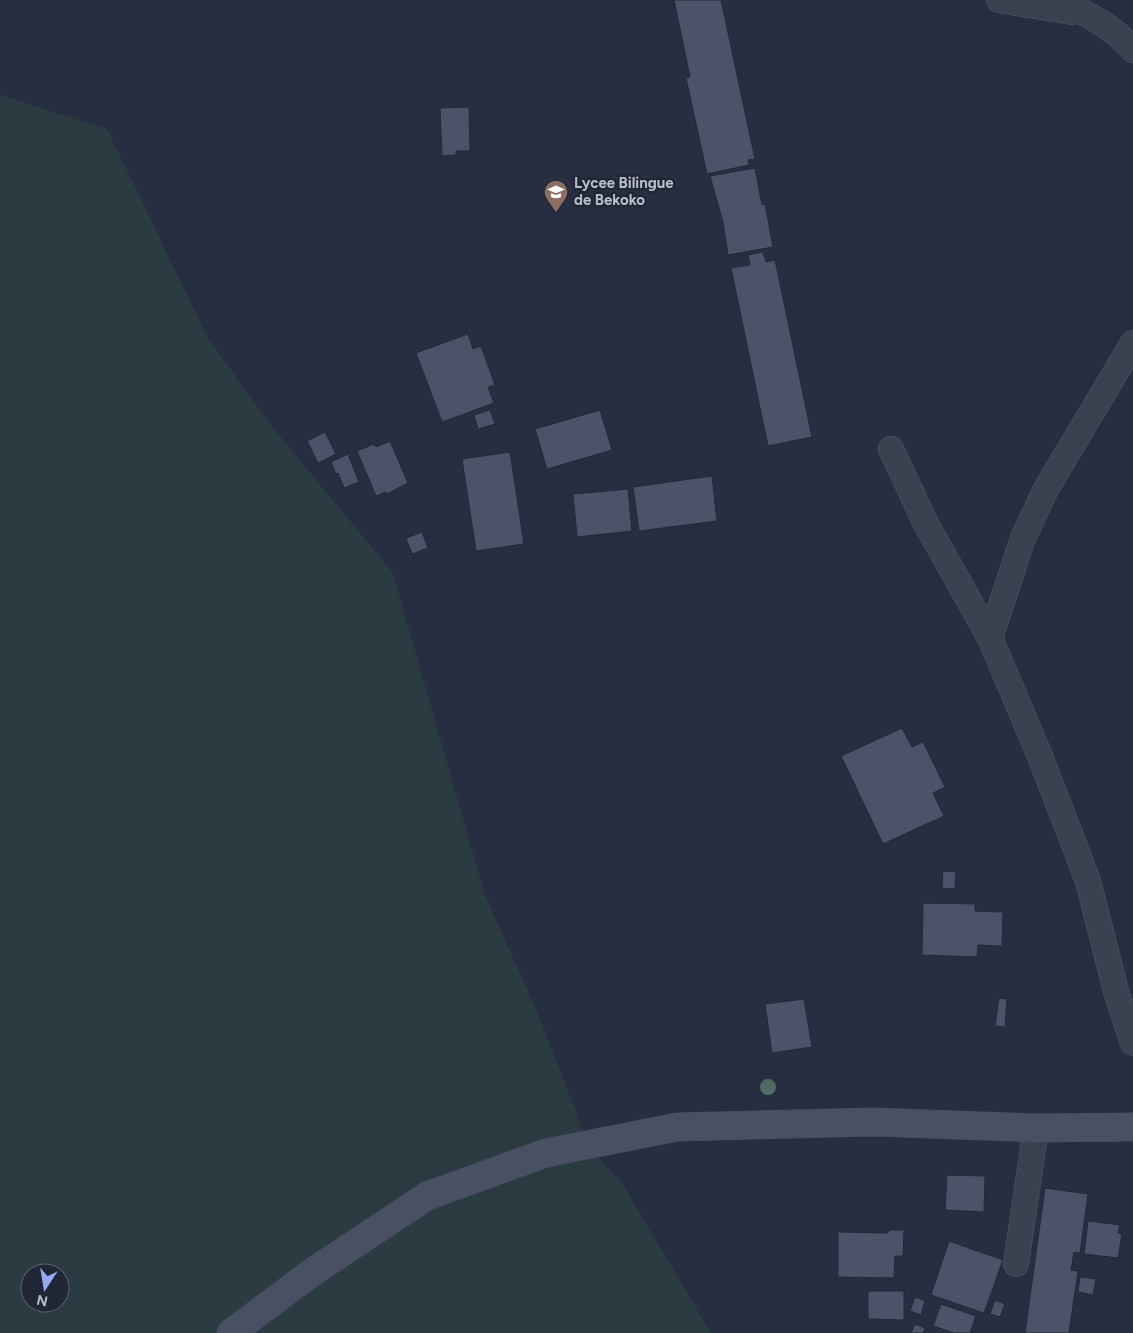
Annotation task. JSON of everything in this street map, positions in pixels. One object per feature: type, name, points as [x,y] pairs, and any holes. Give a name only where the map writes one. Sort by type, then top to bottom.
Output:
[{"type":"main road","points":[[231,1333],[311,1273],[427,1196],[546,1153],[677,1127],[874,1122],[1036,1128],[1133,1127]]},
{"type":"street","points":[[999,0],[1090,15]]},
{"type":"street","points":[[1056,0],[1090,15],[1125,41],[1133,50]]},
{"type":"street","points":[[990,638],[1023,538],[1046,489],[1133,343]]},
{"type":"street","points":[[891,448],[925,522],[990,638],[1040,756],[1088,881],[1116,991],[1133,1043]]},
{"type":"street","points":[[1016,1264],[1036,1128]]},
{"type":"shaded area","points":[[0,95],[107,129],[208,338],[270,424],[393,573],[485,895],[536,1009],[591,1150],[622,1183],[711,1333],[0,1333]]},
{"type":"building","points":[[674,0],[721,0],[755,159],[748,160],[749,165],[707,174],[686,78],[690,77]]},
{"type":"building","points":[[469,107],[470,151],[456,151],[456,155],[442,156],[440,108]]},
{"type":"building","points":[[755,168],[762,205],[765,204],[773,247],[728,255],[723,222],[710,176]]},
{"type":"building","points":[[763,252],[766,262],[775,260],[812,437],[768,446],[731,268],[750,265],[748,255]]},
{"type":"building","points":[[468,334],[473,349],[481,346],[495,385],[488,387],[494,403],[442,422],[416,353]]},
{"type":"building","points":[[490,410],[495,424],[478,429],[474,415]]},
{"type":"building","points":[[600,410],[612,450],[547,469],[535,429]]},
{"type":"building","points":[[325,432],[336,454],[318,463],[307,441]]},
{"type":"building","points":[[390,441],[408,483],[387,494],[386,492],[376,496],[357,451],[374,444],[376,447]]},
{"type":"building","points":[[510,452],[524,544],[476,551],[462,459]]},
{"type":"building","points":[[348,454],[359,482],[344,488],[331,462]]},
{"type":"building","points":[[712,476],[717,521],[639,531],[633,487]]},
{"type":"building","points":[[628,489],[632,531],[577,537],[573,494]]},
{"type":"building","points":[[422,532],[428,548],[412,554],[406,538]]},
{"type":"building","points":[[902,728],[912,747],[923,742],[945,787],[933,793],[944,816],[883,844],[841,756]]},
{"type":"building","points":[[943,871],[956,872],[955,889],[942,888]]},
{"type":"building","points":[[923,903],[975,904],[975,911],[1003,912],[1002,946],[978,945],[977,957],[922,955]]},
{"type":"building","points":[[999,998],[1007,999],[1005,1027],[995,1026]]},
{"type":"building","points":[[804,999],[812,1047],[772,1053],[765,1004]]},
{"type":"building","points":[[947,1175],[985,1176],[984,1212],[945,1210]]},
{"type":"building","points":[[1045,1188],[1088,1194],[1080,1253],[1074,1252],[1071,1270],[1078,1271],[1069,1333],[1025,1333]]},
{"type":"building","points":[[1088,1221],[1120,1225],[1118,1233],[1122,1234],[1118,1258],[1084,1254]]},
{"type":"building","points":[[889,1230],[904,1230],[903,1256],[895,1256],[894,1278],[838,1277],[838,1232],[888,1233]]},
{"type":"building","points":[[949,1241],[1003,1260],[984,1313],[931,1295]]},
{"type":"building","points":[[1080,1277],[1096,1279],[1093,1295],[1078,1292]]},
{"type":"building","points":[[868,1291],[904,1291],[904,1320],[868,1319]]},
{"type":"building","points":[[915,1297],[925,1301],[921,1315],[910,1311]]},
{"type":"building","points":[[995,1300],[1005,1304],[1000,1317],[990,1314]]},
{"type":"building","points":[[941,1304],[976,1316],[970,1333],[954,1333],[933,1326]]},
{"type":"building","points":[[915,1324],[925,1328],[923,1333],[911,1333]]},
{"type":"place","name":"Lycee Bilingue de Bekoko","points":[[556,213]]}]
